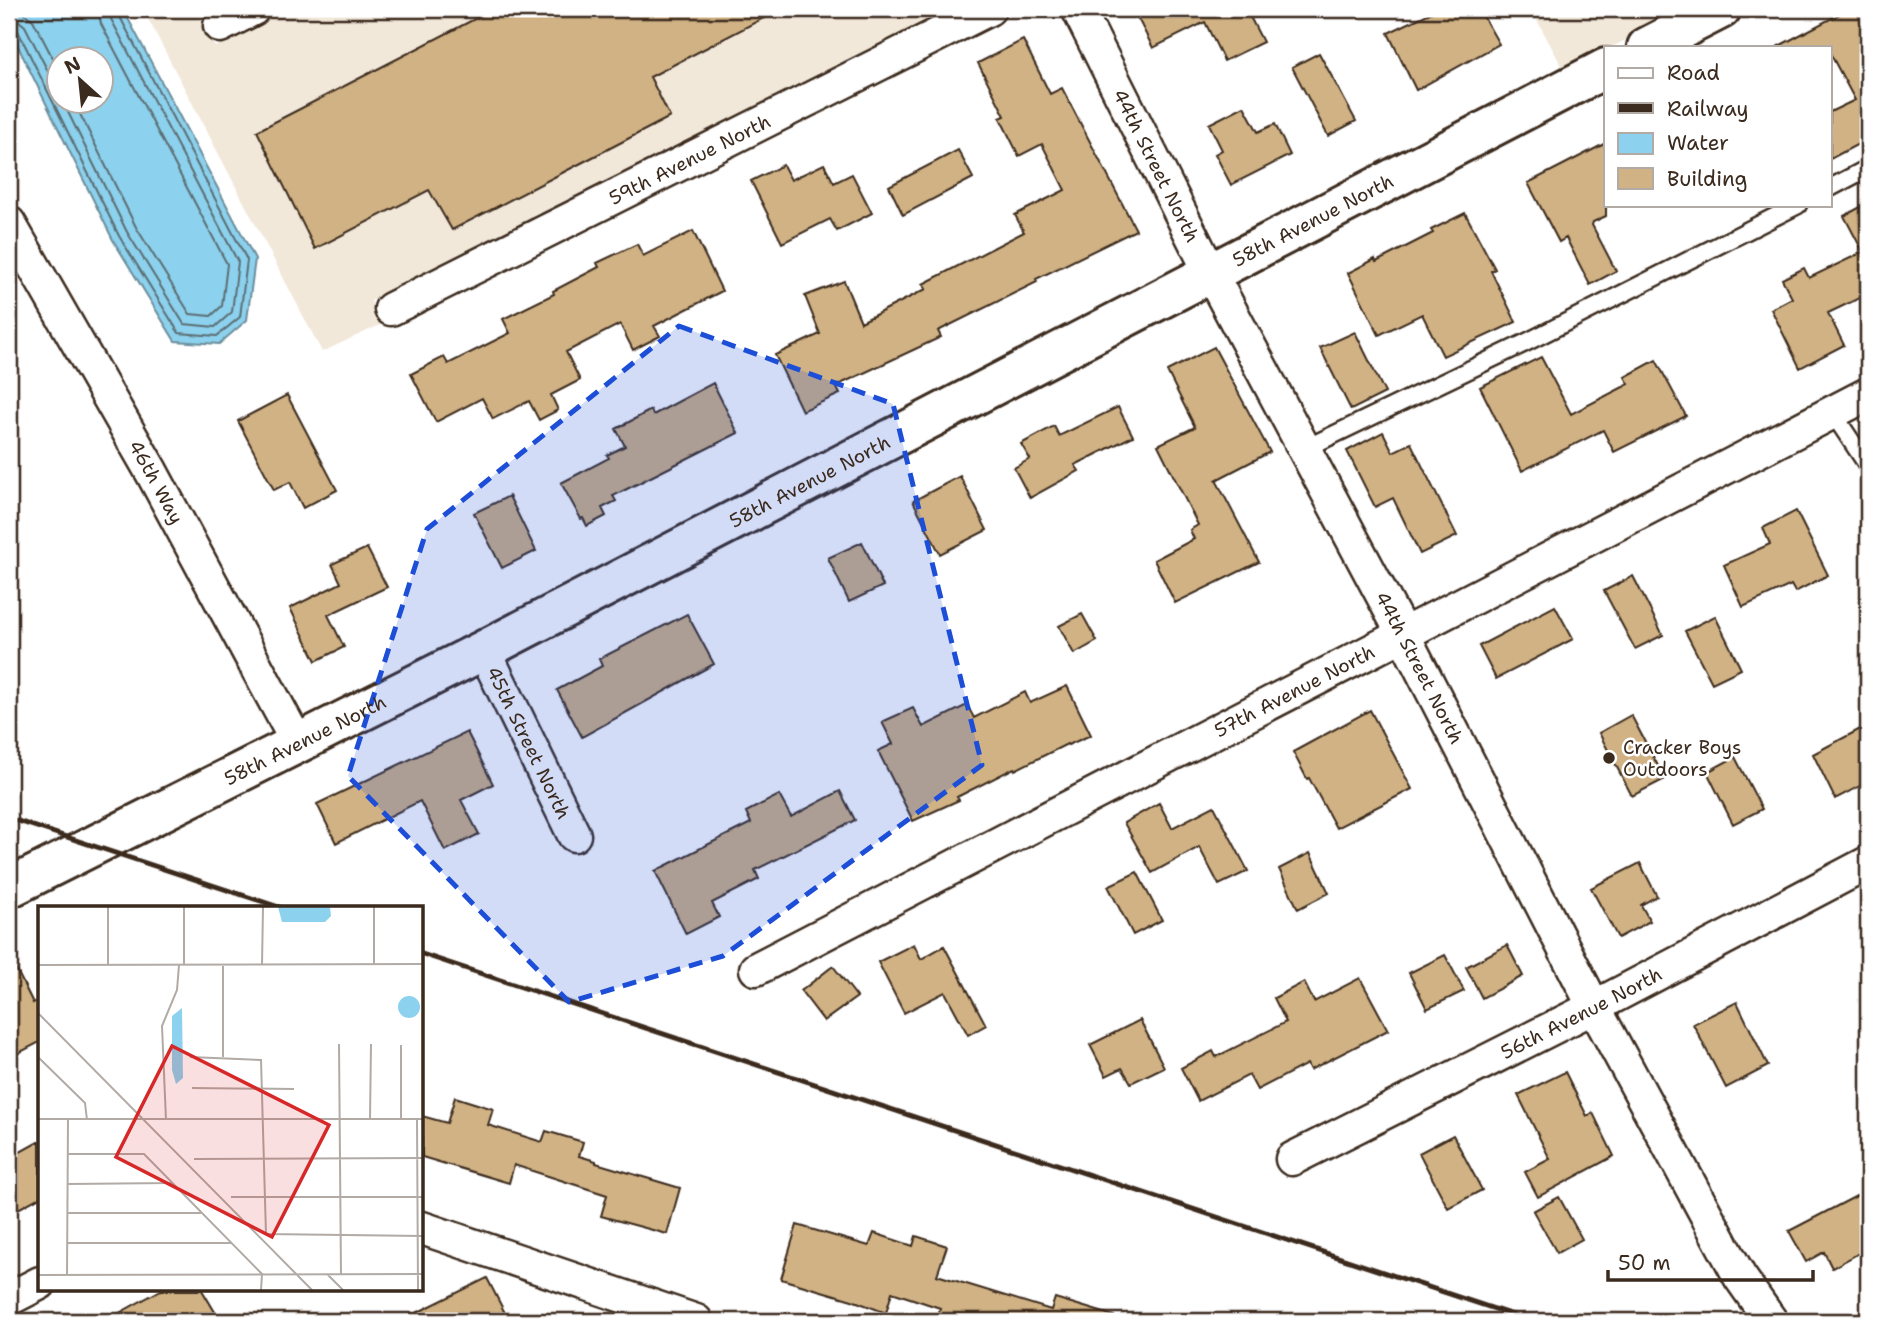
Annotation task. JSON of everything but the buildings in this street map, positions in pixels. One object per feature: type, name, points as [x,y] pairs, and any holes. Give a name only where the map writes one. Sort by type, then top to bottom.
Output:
[{"type":"street","points":[[220,26],[253,9]]},
{"type":"street","name":"59th Avenue North","points":[[391,309],[989,9]]},
{"type":"street","name":"44th Street North","points":[[1078,9],[1211,274],[1403,634],[1594,1007],[1740,1277],[1771,1321]]},
{"type":"street","points":[[1649,46],[1721,9]]},
{"type":"street","name":"58th Avenue North","points":[[9,888],[484,650],[1604,69]]},
{"type":"street","name":"46th Way","points":[[9,223],[151,471],[298,744]]},
{"type":"street","name":"57th Avenue North","points":[[756,969],[1868,394]]},
{"type":"street","name":"45th Street North","points":[[484,650],[574,835]]},
{"type":"street","name":"56th Avenue North","points":[[1292,1159],[1594,1007],[1868,863]]},
{"type":"street","points":[[424,1229],[656,1316],[696,1321]]},
{"type":"street","points":[[9,1299],[38,1284]]},
{"type":"lane","points":[[1832,187],[1868,168]]},
{"type":"lane","points":[[1304,449],[1527,342],[1796,206]]},
{"type":"lane","points":[[1832,412],[1868,466]]},
{"type":"highlighted area","points":[[679,326],[893,404],[982,765],[723,956],[569,1002],[348,776],[427,529]]},
{"type":"shaded area","points":[[143,9],[219,9],[200,19],[215,47],[287,9],[954,9],[371,301],[382,324],[322,352]]},
{"type":"shaded area","points":[[1531,9],[1686,9],[1614,46],[1604,46],[1604,51],[1565,72]]},
{"type":"water","points":[[9,9],[123,9],[255,259],[247,320],[219,344],[175,341],[113,240],[52,116],[116,116],[116,46],[46,46],[46,103],[9,28]]},
{"type":"railway","points":[[9,818],[276,906]]},
{"type":"railway","points":[[424,955],[1531,1321]]},
{"type":"place","name":"Cracker Boys Outdoors","points":[[1609,758]]}]
